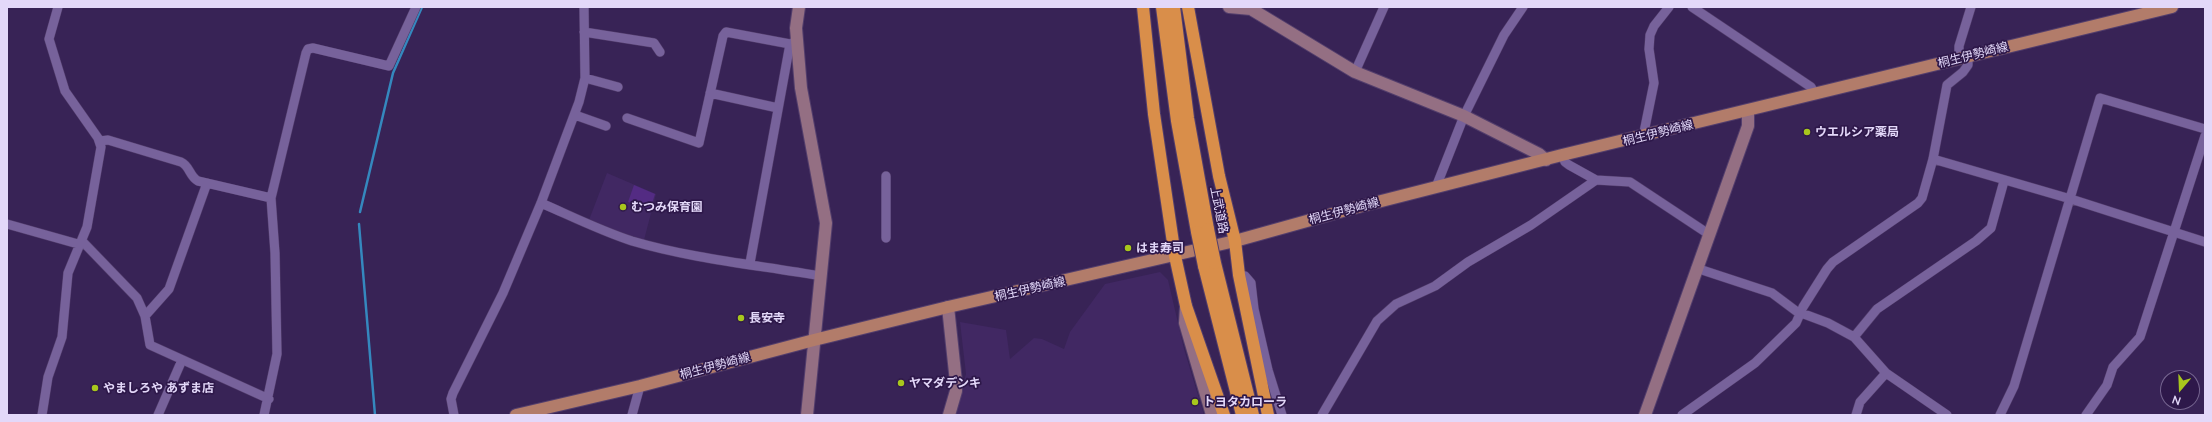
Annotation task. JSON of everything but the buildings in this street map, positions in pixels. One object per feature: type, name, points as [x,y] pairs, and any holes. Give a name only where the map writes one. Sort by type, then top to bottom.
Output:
[{"type":"highway","points":[[1143,7],[1154,114],[1175,256],[1186,306],[1224,415]]},
{"type":"highway","name":"上武道路","points":[[1162,7],[1177,121],[1242,415]]},
{"type":"highway","name":"上武道路","points":[[1174,7],[1202,231]]},
{"type":"highway","points":[[1188,7],[1216,161],[1234,242],[1239,275],[1268,415]]},
{"type":"highway","name":"上武道路","points":[[1209,264],[1253,415]]},
{"type":"main road","name":"桐生伊勢崎線","points":[[516,415],[640,386],[814,340],[1234,242],[1350,209],[1562,155],[1643,137],[2172,7]]},
{"type":"street","points":[[42,415],[48,377],[62,337],[68,273],[72,259],[83,242],[100,154],[100,141],[65,91],[49,39],[58,7]]},
{"type":"street","points":[[264,415],[269,399],[277,354],[275,253],[272,198],[306,53],[308,49],[389,66],[416,7]]},
{"type":"street","points":[[454,415],[451,399],[453,393],[503,293],[541,203],[575,115],[585,78],[584,7]]},
{"type":"street","points":[[750,263],[778,108],[794,42],[799,7]]},
{"type":"street","points":[[1229,7],[1251,8],[1355,72],[1464,116],[1539,154],[1546,160]]},
{"type":"street","points":[[1355,72],[1384,7]]},
{"type":"street","points":[[1436,187],[1464,116],[1504,35],[1523,7]]},
{"type":"street","points":[[1643,137],[1654,83],[1649,49],[1650,35],[1654,26],[1669,7]]},
{"type":"street","points":[[1692,7],[1811,87],[1816,94]]},
{"type":"street","points":[[1682,415],[1755,363],[1796,323],[1827,269],[1833,262],[1918,203],[1922,198],[1933,159],[1948,86],[1968,66],[1959,46],[1971,7]]},
{"type":"street","points":[[584,32],[654,43],[660,52]]},
{"type":"street","points":[[627,118],[699,143],[723,36],[726,32],[794,42]]},
{"type":"street","points":[[794,42],[805,118],[826,223],[807,415]]},
{"type":"street","points":[[585,78],[618,86]]},
{"type":"street","points":[[710,93],[778,108]]},
{"type":"street","points":[[2000,415],[2014,386],[2100,98],[2205,130]]},
{"type":"street","points":[[1645,415],[1696,268],[1710,235],[1748,126],[1748,111]]},
{"type":"street","points":[[575,115],[606,126]]},
{"type":"street","points":[[2086,415],[2107,385],[2113,367],[2140,337],[2205,136]]},
{"type":"street","points":[[100,141],[108,140],[181,162],[187,165],[193,178],[207,183],[272,198]]},
{"type":"street","points":[[1562,155],[1568,165],[1596,180],[1630,182],[1710,235]]},
{"type":"street","points":[[1933,159],[2174,231],[2205,242]]},
{"type":"street","points":[[886,176],[886,238]]},
{"type":"street","points":[[1322,415],[1377,321],[1396,304],[1435,286],[1468,262],[1531,225],[1596,180]]},
{"type":"street","points":[[1854,337],[1877,309],[1976,241],[1991,228],[2004,181]]},
{"type":"street","points":[[145,316],[169,289],[207,183]]},
{"type":"street","points":[[541,203],[633,241],[730,262],[750,263],[820,276]]},
{"type":"street","points":[[7,224],[78,244],[83,242]]},
{"type":"street","points":[[83,242],[137,298],[145,316],[150,345],[269,399]]},
{"type":"street","points":[[1696,268],[1772,293],[1801,313],[1828,323],[1854,337],[1886,373],[1947,415]]},
{"type":"street","points":[[1239,275],[1245,276],[1251,283],[1255,317],[1268,370],[1282,415]]},
{"type":"street","points":[[1186,306],[1185,323],[1212,415]]},
{"type":"street","points":[[948,308],[956,382],[956,391],[949,415]]},
{"type":"street","points":[[158,415],[182,360]]},
{"type":"street","points":[[1856,415],[1860,402],[1886,373]]},
{"type":"street","points":[[632,415],[640,386]]},
{"type":"shaded area","name":"むつみ保育園","points":[[607,173],[656,194],[644,240],[632,238],[589,220]]},
{"type":"shaded area","points":[[634,185],[655,194],[650,210],[628,202]]},
{"type":"shaded area","points":[[1160,272],[1168,280],[1184,349],[1204,415],[954,415],[966,374],[960,322],[1006,330],[1010,359],[1034,338],[1042,339],[1064,349],[1070,332],[1105,284]]},
{"type":"waterway","points":[[360,212],[393,73],[422,7]]},
{"type":"waterway","points":[[359,224],[375,415]]},
{"type":"place","name":"ウエルシア薬局","points":[[1807,132]]},
{"type":"place","name":"むつみ保育園","points":[[623,207]]},
{"type":"place","name":"はま寿司","points":[[1128,248]]},
{"type":"place","name":"長安寺","points":[[741,318]]},
{"type":"place","name":"ヤマダデンキ","points":[[901,383]]},
{"type":"place","name":"やましろや あずま店","points":[[95,388]]},
{"type":"place","name":"トヨタカローラ","points":[[1195,402]]}]
